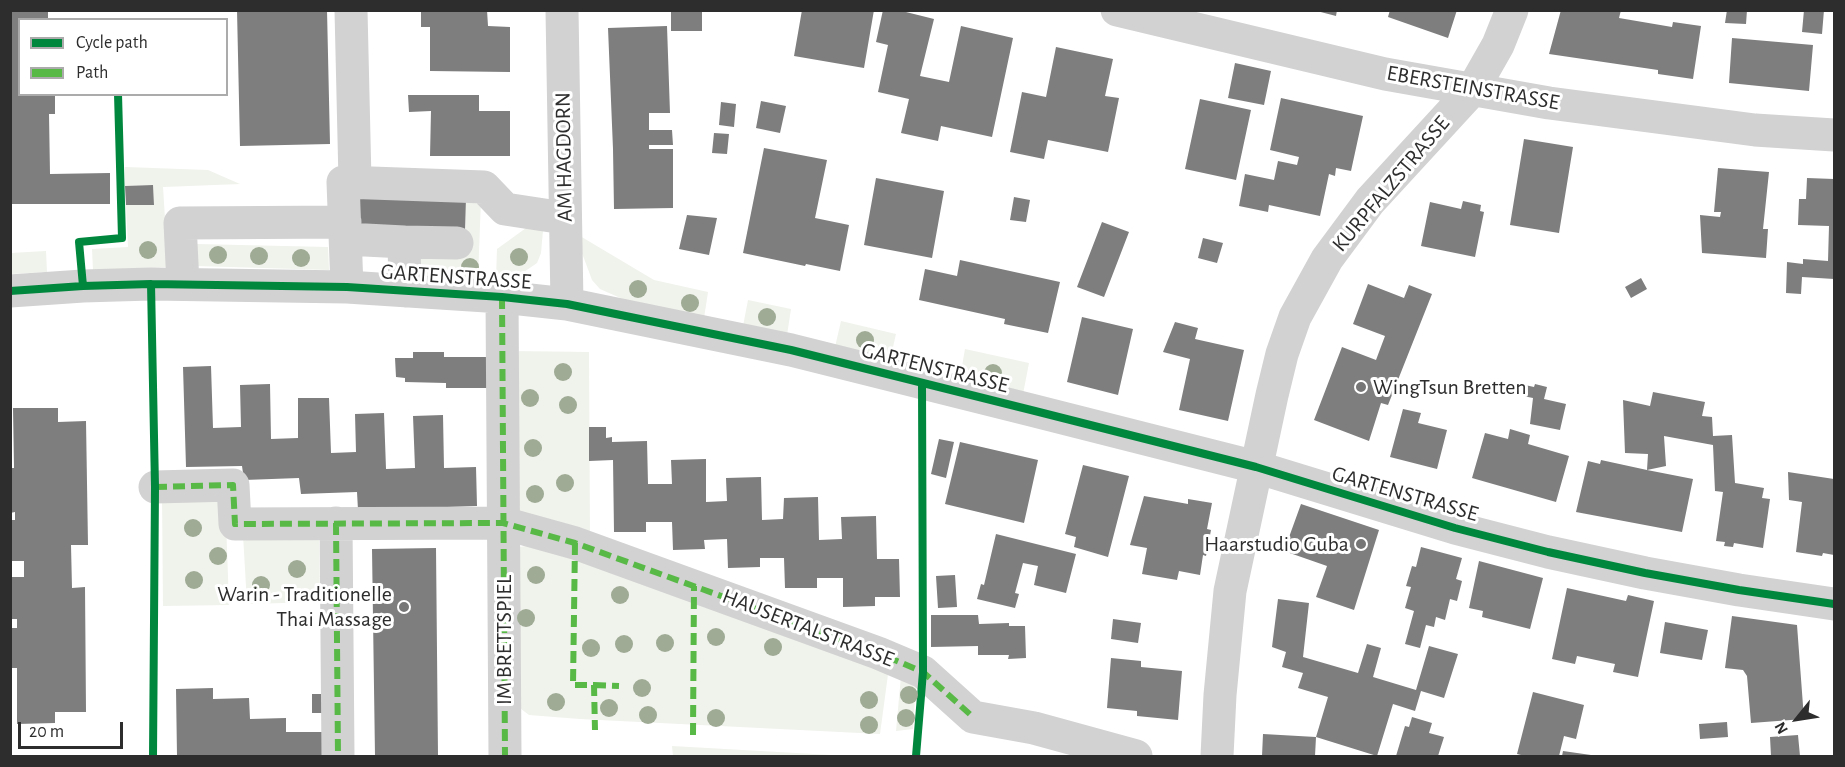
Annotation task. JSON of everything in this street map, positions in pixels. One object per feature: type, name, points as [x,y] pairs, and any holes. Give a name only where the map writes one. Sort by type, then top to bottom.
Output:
[{"type":"street","points":[[351,10],[355,181]]},
{"type":"street","name":"AM HAGDORN","points":[[562,10],[567,304]]},
{"type":"street","name":"EBERSTEINSTRASSE","points":[[1117,10],[1385,74],[1549,102],[1755,130],[1834,135]]},
{"type":"street","name":"KURPFALZSTRASSE","points":[[1217,756],[1220,695],[1230,591],[1282,354],[1295,316],[1327,259],[1370,201],[1473,88],[1498,45],[1512,10]]},
{"type":"street","points":[[348,287],[343,182],[484,187],[505,209],[564,218]]},
{"type":"street","points":[[183,284],[180,223],[346,231],[404,242],[457,243]]},
{"type":"street","points":[[404,242],[405,291]]},
{"type":"street","name":"GARTENSTRASSE","points":[[10,291],[83,286],[183,284],[348,287],[502,297],[567,304],[791,350],[1256,467],[1455,528],[1548,552],[1834,609]]},
{"type":"street","name":"IM BRETTSPIEL","points":[[502,297],[504,756]]},
{"type":"street","points":[[155,487],[232,485],[235,524],[503,523]]},
{"type":"street","points":[[336,523],[338,756]]},
{"type":"street","name":"HAUSERTALSTRASSE","points":[[503,523],[575,543],[878,652],[923,672],[973,717],[1034,728],[1136,756]]},
{"type":"shaded area","points":[[125,167],[208,170],[240,184],[163,187],[168,267],[93,270],[92,249],[128,247],[126,205],[154,204],[153,185],[125,186]]},
{"type":"shaded area","points":[[466,198],[481,199],[478,278],[410,274],[410,253],[465,256]]},
{"type":"shaded area","points":[[526,228],[543,230],[541,253],[537,263],[518,276],[496,279],[497,249]]},
{"type":"shaded area","points":[[580,236],[654,280],[708,292],[704,318],[632,303],[600,289],[592,280],[582,253]]},
{"type":"shaded area","points":[[196,244],[328,247],[329,270],[197,266]]},
{"type":"shaded area","points":[[46,251],[47,272],[11,274],[11,253]]},
{"type":"shaded area","points":[[748,300],[791,309],[787,335],[743,326]]},
{"type":"shaded area","points":[[841,321],[896,334],[890,360],[835,347]]},
{"type":"shaded area","points":[[965,349],[1029,363],[1023,394],[960,378]]},
{"type":"shaded area","points":[[510,351],[589,352],[590,540],[515,517]]},
{"type":"shaded area","points":[[225,493],[229,605],[163,606],[162,495]]},
{"type":"shaded area","points":[[243,534],[319,534],[320,602],[247,604]]},
{"type":"shaded area","points":[[538,545],[889,667],[880,734],[529,715],[516,705],[517,547]]},
{"type":"shaded area","points":[[901,676],[916,682],[913,729],[896,731]]},
{"type":"shaded area","points":[[672,746],[849,756],[673,756]]},
{"type":"building","points":[[10,10],[48,10],[48,18],[18,18],[18,96],[55,96],[55,114],[49,114],[50,174],[110,173],[110,204],[10,204]]},
{"type":"building","points":[[237,10],[327,10],[330,144],[240,146]]},
{"type":"building","points":[[421,10],[487,10],[488,26],[510,27],[510,72],[430,71],[430,27],[421,27]]},
{"type":"building","points":[[802,10],[874,10],[864,68],[794,56]]},
{"type":"building","points":[[883,10],[898,10],[934,19],[920,76],[949,82],[961,26],[1013,38],[992,137],[941,126],[938,141],[901,133],[909,99],[878,92],[888,45],[876,42]]},
{"type":"building","points":[[1313,10],[1337,10],[1336,16]]},
{"type":"building","points":[[1390,10],[1457,10],[1448,38],[1388,17]]},
{"type":"building","points":[[1561,10],[1621,10],[1619,18],[1672,27],[1673,22],[1701,26],[1693,79],[1658,74],[1658,70],[1549,54]]},
{"type":"building","points":[[1727,10],[1747,10],[1746,24],[1725,23]]},
{"type":"building","points":[[1804,10],[1824,10],[1822,34],[1802,32]]},
{"type":"building","points":[[671,11],[702,11],[702,31],[671,31]]},
{"type":"building","points":[[667,26],[670,113],[649,113],[649,130],[672,130],[673,145],[649,145],[649,149],[673,149],[673,208],[614,209],[608,28]]},
{"type":"building","points":[[1732,38],[1813,45],[1809,91],[1729,83]]},
{"type":"building","points":[[1056,47],[1113,59],[1105,96],[1119,98],[1108,152],[1048,140],[1044,159],[1010,152],[1022,92],[1046,97]]},
{"type":"building","points":[[1235,63],[1271,71],[1264,105],[1228,98]]},
{"type":"building","points":[[408,95],[479,95],[479,111],[510,111],[510,156],[430,156],[431,111],[409,112]]},
{"type":"building","points":[[1281,98],[1363,116],[1351,171],[1336,168],[1335,176],[1329,174],[1320,216],[1269,205],[1268,212],[1239,206],[1245,174],[1274,180],[1278,161],[1297,165],[1299,157],[1270,150]]},
{"type":"building","points":[[1200,99],[1251,110],[1236,180],[1185,169]]},
{"type":"building","points":[[761,101],[786,106],[780,133],[756,128]]},
{"type":"building","points":[[721,102],[736,104],[734,127],[719,125]]},
{"type":"building","points":[[714,133],[729,134],[727,154],[712,153]]},
{"type":"building","points":[[1524,139],[1573,147],[1559,233],[1510,225]]},
{"type":"building","points":[[764,148],[827,160],[815,218],[849,225],[840,271],[743,253]]},
{"type":"building","points":[[1718,168],[1769,172],[1763,229],[1768,229],[1766,258],[1702,253],[1700,215],[1720,217],[1721,212],[1714,212]]},
{"type":"building","points":[[876,178],[944,191],[932,258],[864,245]]},
{"type":"building","points":[[1807,178],[1834,179],[1834,279],[1802,277],[1801,294],[1786,293],[1787,262],[1803,264],[1803,259],[1828,261],[1829,226],[1798,225],[1799,199],[1806,199]]},
{"type":"building","points":[[153,185],[154,205],[126,205],[125,186]]},
{"type":"building","points":[[357,193],[466,198],[465,232],[357,226]]},
{"type":"building","points":[[1014,197],[1030,200],[1026,222],[1010,220]]},
{"type":"building","points":[[1463,201],[1481,205],[1480,211],[1484,212],[1475,257],[1421,246],[1430,202],[1461,209]]},
{"type":"building","points":[[687,215],[717,218],[709,255],[679,249]]},
{"type":"building","points":[[1102,222],[1129,232],[1104,297],[1077,287]]},
{"type":"building","points":[[1203,238],[1223,243],[1217,263],[1198,258]]},
{"type":"building","points":[[960,260],[1060,282],[1048,333],[1004,324],[1005,319],[919,300],[925,269],[957,276]]},
{"type":"building","points":[[1641,278],[1647,289],[1631,298],[1625,287]]},
{"type":"building","points":[[1368,284],[1404,298],[1409,285],[1432,294],[1388,405],[1381,403],[1369,441],[1314,420],[1342,347],[1376,360],[1385,336],[1353,324]]},
{"type":"building","points":[[1082,317],[1133,329],[1118,395],[1067,382]]},
{"type":"building","points":[[1175,322],[1198,328],[1195,339],[1244,350],[1228,421],[1179,410],[1190,359],[1163,352]]},
{"type":"building","points":[[413,352],[444,352],[444,357],[492,357],[492,388],[446,388],[446,383],[405,382],[405,378],[396,377],[395,358],[413,358]]},
{"type":"building","points":[[211,366],[213,428],[241,427],[240,385],[270,384],[271,439],[298,438],[298,398],[329,398],[331,453],[356,452],[355,414],[384,413],[386,469],[415,468],[413,416],[443,415],[444,468],[476,467],[477,506],[358,510],[357,492],[301,494],[299,478],[244,480],[242,466],[186,467],[183,367]]},
{"type":"building","points":[[1535,384],[1547,387],[1544,399],[1566,404],[1560,430],[1530,424],[1533,398],[1523,396],[1525,385],[1534,387]]},
{"type":"building","points":[[1653,392],[1705,402],[1702,416],[1712,417],[1713,436],[1732,435],[1735,483],[1764,488],[1762,498],[1770,499],[1763,548],[1734,543],[1733,547],[1724,546],[1725,542],[1716,541],[1723,492],[1715,491],[1713,445],[1664,436],[1666,466],[1647,470],[1648,454],[1625,453],[1623,400],[1650,406]]},
{"type":"building","points":[[13,408],[58,408],[58,422],[86,421],[88,545],[71,545],[72,588],[85,587],[86,712],[55,712],[55,723],[17,724],[17,668],[10,668],[10,628],[17,628],[17,619],[11,619],[11,577],[24,577],[24,561],[10,561],[10,520],[15,520],[15,512],[10,513],[10,468],[14,468]]},
{"type":"building","points":[[1403,409],[1421,413],[1418,423],[1447,430],[1437,469],[1390,457]]},
{"type":"building","points":[[589,427],[606,427],[606,438],[612,437],[612,442],[647,441],[648,484],[672,484],[671,460],[706,459],[706,502],[727,501],[726,478],[761,477],[762,520],[783,519],[784,498],[818,497],[819,540],[842,539],[841,517],[876,516],[877,559],[899,559],[900,597],[875,597],[875,606],[843,607],[843,578],[817,578],[817,588],[785,588],[784,558],[760,558],[760,567],[728,568],[727,539],[704,540],[705,549],[673,550],[672,522],[646,522],[646,532],[614,532],[613,460],[589,461]]},
{"type":"building","points":[[1510,429],[1530,435],[1528,444],[1569,456],[1556,502],[1472,478],[1485,433],[1508,439]]},
{"type":"building","points":[[939,439],[954,442],[946,478],[931,474]]},
{"type":"building","points":[[960,442],[1038,460],[1024,523],[945,504]]},
{"type":"building","points":[[1601,460],[1693,479],[1682,532],[1576,512],[1588,461],[1600,464]]},
{"type":"building","points":[[1083,465],[1129,476],[1108,557],[1074,547],[1076,537],[1065,534]]},
{"type":"building","points":[[1788,472],[1834,479],[1834,555],[1823,553],[1822,556],[1796,552],[1802,502],[1789,500]]},
{"type":"building","points":[[1144,496],[1188,504],[1188,499],[1212,503],[1207,529],[1211,530],[1206,556],[1203,555],[1200,575],[1179,571],[1177,580],[1142,574],[1147,548],[1130,545]]},
{"type":"building","points":[[1301,504],[1379,530],[1354,610],[1316,597],[1327,566],[1284,551]]},
{"type":"building","points":[[996,534],[1076,554],[1066,593],[1034,585],[1038,566],[1023,563],[1015,593],[1019,594],[1015,608],[977,599],[981,584],[984,585]]},
{"type":"building","points":[[1421,547],[1462,558],[1456,579],[1462,581],[1457,601],[1450,599],[1445,620],[1436,617],[1434,627],[1426,625],[1420,648],[1405,644],[1414,611],[1405,608],[1411,587],[1406,586],[1412,566],[1416,567]]},
{"type":"building","points":[[436,548],[438,756],[375,756],[372,549]]},
{"type":"building","points":[[1479,561],[1543,578],[1530,629],[1482,617],[1483,611],[1469,608]]},
{"type":"building","points":[[955,575],[957,607],[938,608],[936,576]]},
{"type":"building","points":[[1567,588],[1626,601],[1628,595],[1654,601],[1638,677],[1613,672],[1615,664],[1577,656],[1575,664],[1552,659]]},
{"type":"building","points":[[1278,599],[1309,603],[1303,657],[1358,673],[1367,644],[1381,648],[1373,677],[1416,690],[1429,646],[1458,654],[1444,698],[1421,691],[1415,711],[1393,704],[1377,756],[1316,737],[1328,697],[1298,688],[1303,673],[1282,667],[1286,652],[1272,647]]},
{"type":"building","points":[[931,615],[978,615],[979,624],[1009,623],[1009,626],[1025,626],[1026,658],[1008,659],[1009,655],[978,655],[978,646],[931,647]]},
{"type":"building","points":[[1732,616],[1797,625],[1804,719],[1751,723],[1747,676],[1743,670],[1725,668]]},
{"type":"building","points":[[1113,619],[1141,623],[1138,643],[1111,639]]},
{"type":"building","points":[[1665,622],[1708,630],[1702,660],[1660,653]]},
{"type":"building","points":[[1111,658],[1141,661],[1141,667],[1182,671],[1178,720],[1137,716],[1137,711],[1107,708]]},
{"type":"building","points":[[213,688],[213,699],[249,698],[250,719],[286,718],[286,732],[323,732],[323,756],[177,756],[176,689]]},
{"type":"building","points":[[1533,692],[1584,705],[1576,739],[1564,736],[1559,756],[1517,754]]},
{"type":"building","points":[[312,694],[329,694],[329,713],[312,713]]},
{"type":"building","points":[[1412,717],[1432,723],[1429,733],[1444,737],[1438,756],[1396,756],[1405,726],[1409,727]]},
{"type":"building","points":[[1727,722],[1728,737],[1700,739],[1699,724]]},
{"type":"building","points":[[1263,734],[1316,737],[1315,756],[1262,756]]},
{"type":"building","points":[[1798,735],[1800,756],[1771,756],[1770,737]]},
{"type":"building","points":[[1563,751],[1591,755],[1591,756],[1562,756]]},
{"type":"marked path","points":[[502,297],[505,756]]},
{"type":"marked path","points":[[155,487],[233,485],[235,524],[503,523],[575,543],[878,653],[923,672],[973,717]]},
{"type":"marked path","points":[[336,523],[338,756]]},
{"type":"marked path","points":[[575,543],[573,685],[594,685],[595,730]]},
{"type":"marked path","points":[[693,735],[694,586]]},
{"type":"marked path","points":[[594,685],[619,686]]},
{"type":"cycle path","points":[[83,286],[79,242],[122,238],[118,96]]},
{"type":"cycle path","points":[[151,284],[155,487],[153,756]]},
{"type":"cycle path","points":[[10,291],[151,284],[347,287],[502,297],[567,304],[791,350],[1035,411],[1256,467],[1455,528],[1548,552],[1645,573],[1834,604]]},
{"type":"cycle path","points":[[916,756],[923,672],[922,383]]},
{"type":"place","name":"WingTsun Bretten","points":[[1361,387]]},
{"type":"place","name":"Haarstudio Guba","points":[[1361,544]]},
{"type":"place","name":"Warin - Traditionelle Thai Massage","points":[[404,607]]}]
